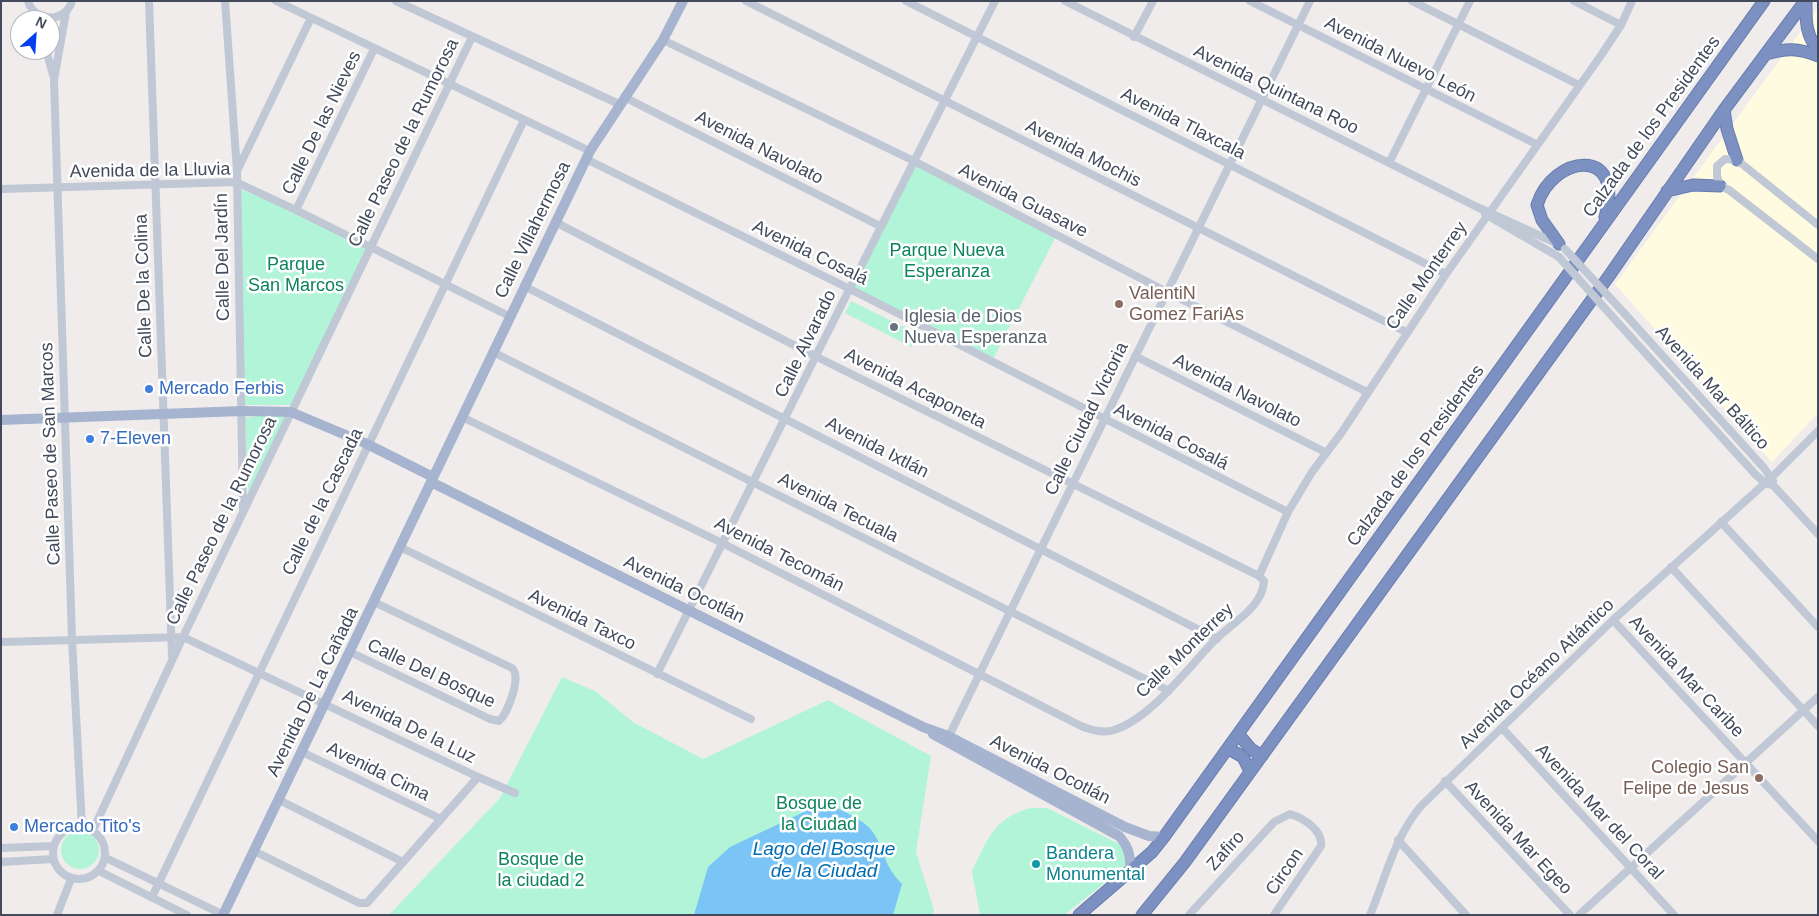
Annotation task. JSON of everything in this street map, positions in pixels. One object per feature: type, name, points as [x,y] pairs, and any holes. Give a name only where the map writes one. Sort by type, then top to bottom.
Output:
[{"type":"highway","name":"Calzada de los Presidentes","points":[[1079,915],[1152,852],[1164,837],[1764,1]]},
{"type":"highway","points":[[1806,1],[1806,27],[1812,43],[1818,48]]},
{"type":"highway","points":[[1142,915],[1169,884],[1262,756],[1609,276],[1724,110],[1806,1]]},
{"type":"highway","points":[[1766,54],[1792,48],[1802,49],[1818,56]]},
{"type":"highway","points":[[1724,110],[1727,129],[1737,160]]},
{"type":"highway","points":[[1562,247],[1542,220],[1537,204],[1548,185],[1571,168],[1578,165],[1596,168],[1608,181],[1610,202],[1602,226]]},
{"type":"highway","points":[[1667,191],[1693,185],[1720,186]]},
{"type":"highway","points":[[1239,735],[1251,749],[1262,756]]},
{"type":"highway","points":[[1228,749],[1243,757],[1250,771]]},
{"type":"main road","name":"Calle Villahermosa","points":[[432,480],[509,316],[588,155],[663,40],[683,1]]},
{"type":"main road","name":"Avenida Ocotlán","points":[[1,420],[242,411],[291,412],[367,444],[432,480],[689,610],[1125,827],[1149,836],[1164,837]]},
{"type":"main road","name":"Avenida De La Cañada","points":[[224,915],[432,480]]},
{"type":"main road","name":"Avenida Ocotlán","points":[[947,740],[1119,836],[1128,849],[1131,859],[1130,871]]},
{"type":"street","points":[[20,1],[28,3]]},
{"type":"street","name":"Calle Paseo de San Marcos","points":[[72,1],[66,12],[54,80],[72,640],[82,827]]},
{"type":"street","name":"Calle De la Colina","points":[[149,1],[172,659]]},
{"type":"street","name":"Calle Del Jardín","points":[[225,1],[237,171],[243,512]]},
{"type":"street","name":"Avenida Cosalá","points":[[276,1],[524,120],[588,155],[1288,512]]},
{"type":"street","name":"Avenida Navolato","points":[[396,1],[472,37],[622,101],[880,226]]},
{"type":"street","name":"Avenida Mochis","points":[[746,1],[1406,332]]},
{"type":"street","name":"Avenida Tlaxcala","points":[[906,1],[1446,274]]},
{"type":"street","name":"Calle Alvarado","points":[[657,674],[817,357],[912,160],[995,1]]},
{"type":"street","name":"Avenida Quintana Roo","points":[[1065,1],[1489,213],[1562,247]]},
{"type":"street","points":[[1134,37],[1152,1]]},
{"type":"street","name":"Avenida Nuevo León","points":[[1250,1],[1536,144]]},
{"type":"street","name":"Calle Ciudad Victoria","points":[[947,740],[978,672],[1310,1]]},
{"type":"street","points":[[1412,1],[1580,85]]},
{"type":"street","points":[[1389,163],[1470,1]]},
{"type":"street","points":[[1574,1],[1621,25]]},
{"type":"street","name":"Calle Monterrey","points":[[1081,726],[1100,732],[1114,730],[1141,714],[1169,691],[1216,639],[1234,625],[1253,606],[1264,589],[1261,577],[1288,512],[1300,490],[1325,452],[1335,441],[1446,274],[1621,25],[1632,1]]},
{"type":"street","points":[[60,16],[66,12]]},
{"type":"street","points":[[237,171],[310,18]]},
{"type":"street","name":"Calle Paseo de la Rumorosa","points":[[93,830],[172,659],[472,37]]},
{"type":"street","name":"Avenida Guasave","points":[[663,40],[912,160],[1167,292],[1367,392]]},
{"type":"street","name":"Calle De las Nieves","points":[[296,210],[374,49]]},
{"type":"street","name":"Calle Paseo de San Marcos","points":[[49,60],[54,80]]},
{"type":"street","name":"Calle de la Cascada","points":[[152,897],[258,671],[524,120]]},
{"type":"street","points":[[1818,225],[1737,160],[1725,159],[1717,166],[1720,186],[1729,190],[1818,258]]},
{"type":"street","name":"Avenida de la Lluvia","points":[[1,189],[236,182],[446,283],[509,316]]},
{"type":"street","name":"Avenida Quintana Roo","points":[[1489,213],[1559,257]]},
{"type":"street","name":"Avenida Acaponeta","points":[[555,222],[817,357],[1261,577]]},
{"type":"street","name":"Avenida Mar Báltico","points":[[1562,247],[1772,477]]},
{"type":"street","name":"Avenida Mar Báltico","points":[[1559,257],[1765,483],[1773,486],[1818,534]]},
{"type":"street","name":"Avenida Ixtlán","points":[[524,286],[1041,547],[1216,639]]},
{"type":"street","name":"Avenida Tecuala","points":[[493,352],[1169,691]]},
{"type":"street","name":"Avenida Navolato","points":[[1135,356],[1325,452]]},
{"type":"street","name":"Avenida Tecomán","points":[[462,417],[722,543],[1081,726]]},
{"type":"street","name":"Avenida Océano Atlántico","points":[[1372,913],[1406,823],[1445,782],[1503,729],[1613,620],[1772,477],[1818,431]]},
{"type":"street","points":[[1772,477],[1773,486]]},
{"type":"street","points":[[1721,522],[1818,627]]},
{"type":"street","name":"Avenida Taxco","points":[[400,547],[751,720]]},
{"type":"street","points":[[1671,567],[1818,726]]},
{"type":"street","name":"Calle Del Bosque","points":[[350,652],[490,719],[499,721],[505,713],[516,681],[516,673],[512,668],[374,602]]},
{"type":"street","name":"Avenida Mar Caribe","points":[[1613,620],[1818,841]]},
{"type":"street","name":"Avenida De la Luz","points":[[1,642],[183,637],[515,793]]},
{"type":"street","points":[[1579,915],[1818,697]]},
{"type":"street","name":"Avenida Mar del Coral","points":[[1503,729],[1674,915]]},
{"type":"street","name":"Avenida Cima","points":[[302,752],[441,819]]},
{"type":"street","points":[[254,851],[362,903],[369,901],[478,777]]},
{"type":"street","name":"Avenida Mar Egeo","points":[[1445,782],[1570,915]]},
{"type":"street","points":[[278,800],[403,862]]},
{"type":"street","name":"Circon","points":[[1274,915],[1321,846],[1320,835],[1316,830],[1290,814]]},
{"type":"street","name":"Zafiro","points":[[1189,915],[1274,822],[1290,814]]},
{"type":"street","points":[[82,827],[93,830],[101,837],[105,847],[106,858],[99,871],[86,879],[71,879],[63,874],[53,859],[53,846],[64,831],[82,827]]},
{"type":"street","points":[[1398,840],[1466,915]]},
{"type":"street","points":[[1,848],[53,846]]},
{"type":"street","points":[[106,858],[224,915]]},
{"type":"street","points":[[1,862],[53,859]]},
{"type":"street","points":[[99,871],[187,915]]},
{"type":"street","points":[[57,915],[71,879]]},
{"type":"shaded area","points":[[1818,8],[1818,413],[1772,462],[1615,284]]},
{"type":"green space","name":"Parque Nueva Esperanza","points":[[912,163],[1055,238],[991,363],[848,292]]},
{"type":"green space","name":"Parque San Marcos","points":[[240,189],[295,211],[369,247],[284,424],[248,492],[245,418],[290,411],[292,405],[242,405]]},
{"type":"green space","points":[[851,301],[918,334],[912,347],[845,313]]},
{"type":"green space","name":"Bosque de la Ciudad","points":[[562,677],[595,691],[633,722],[703,759],[828,700],[931,756],[916,852],[934,910],[932,915],[389,915],[500,798]]},
{"type":"green space","points":[[1031,808],[1047,808],[1121,845],[1127,857],[1125,867],[1064,915],[980,915],[972,871],[995,829],[1009,817]]},
{"type":"green space","points":[[80,831],[87,832],[93,837],[98,843],[98,857],[93,863],[87,868],[80,869],[73,868],[67,863],[62,857],[61,850],[62,843],[67,837],[73,832]]},
{"type":"water","name":"Lago del Bosque de la Ciudad","points":[[825,802],[860,820],[876,837],[889,866],[902,884],[893,915],[694,915],[708,867],[730,847]]},
{"type":"place","name":"ValentiN Gomez FariAs","points":[[1119,304]]},
{"type":"place","name":"Iglesia de Dios Nueva Esperanza","points":[[894,327]]},
{"type":"place","name":"Mercado Ferbis","points":[[149,389]]},
{"type":"place","name":"7-Eleven","points":[[90,439]]},
{"type":"place","name":"Colegio San Felipe de Jesus","points":[[1759,778]]},
{"type":"place","name":"Mercado Tito's","points":[[14,827]]},
{"type":"place","name":"Bandera Monumental","points":[[1036,864]]},
{"type":"park label","name":"Bosque de la ciudad 2","points":[[541,870]]}]
